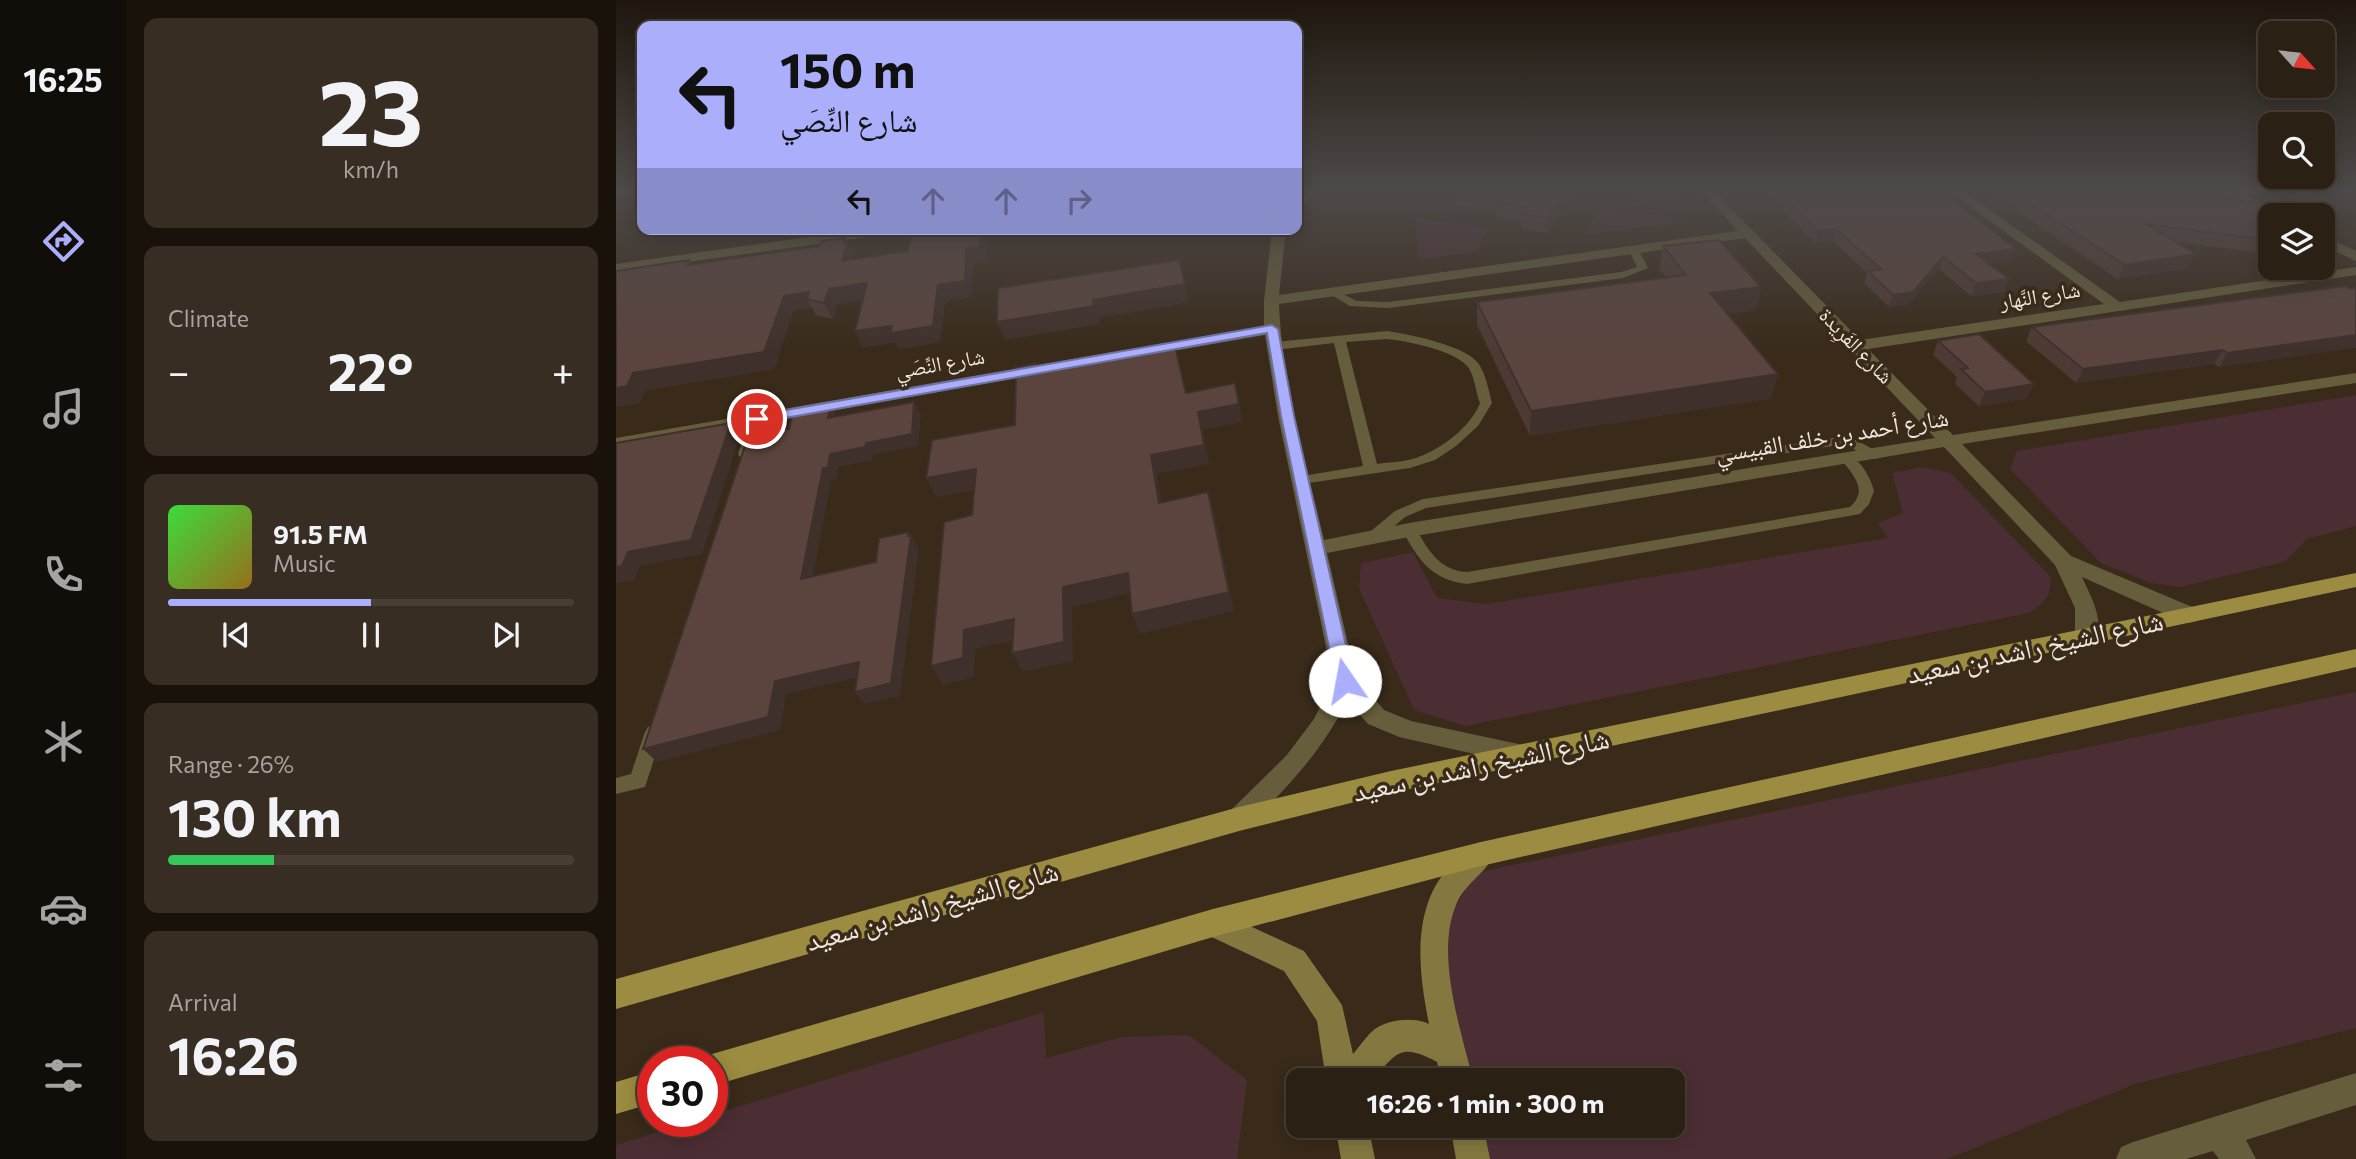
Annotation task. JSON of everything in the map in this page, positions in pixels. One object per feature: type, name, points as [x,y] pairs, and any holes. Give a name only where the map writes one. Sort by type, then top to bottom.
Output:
[{"type":"main road","name":"شارع الشيخ راشد بن سعيد","points":[[616,994],[1239,819],[1391,782],[2356,580]]},
{"type":"main road","points":[[728,1065],[1213,923],[1481,854],[2356,658]]},
{"type":"main road","points":[[616,1098],[637,1092]]},
{"type":"street","points":[[616,268],[775,245]]},
{"type":"street","points":[[1277,245],[1271,301],[1274,338],[1345,681],[1376,717],[1408,730],[1523,755]]},
{"type":"street","points":[[1271,301],[1336,294],[1669,245]]},
{"type":"street","name":"شارع الفَرِيدة","points":[[1759,245],[2064,561],[2086,608],[2087,637]]},
{"type":"street","points":[[2031,245],[2115,305]]},
{"type":"street","points":[[2335,246],[2356,257]]},
{"type":"street","name":"شارع النَّهار","points":[[1855,346],[2356,271]]},
{"type":"street","name":"شارع النِّصَي","points":[[616,443],[1274,338]]},
{"type":"street","name":"شارع أحمد بن خلف القبيسي","points":[[1318,548],[1373,536],[1877,455],[1947,441],[2356,378]]},
{"type":"street","name":"شارع الفَرِيدة","points":[[2064,561],[2189,615]]},
{"type":"street","points":[[1239,819],[1302,754],[1323,726],[1345,681]]},
{"type":"street","points":[[1454,1066],[1434,960],[1436,919],[1451,886],[1481,854]]},
{"type":"street","points":[[1213,923],[1294,961],[1332,1016],[1340,1068]]},
{"type":"street","points":[[1362,1068],[1386,1040],[1416,1034],[1454,1066]]},
{"type":"street","points":[[2133,1159],[2356,1089]]},
{"type":"street","points":[[2219,1132],[2239,1159]]},
{"type":"street","points":[[1354,1138],[1358,1159]]},
{"type":"street","points":[[1469,1138],[1473,1159]]},
{"type":"lane","points":[[1336,294],[1349,304],[1375,306],[1623,275],[1643,268],[1634,250]]},
{"type":"lane","points":[[1274,338],[1339,339],[1387,335],[1406,337],[1458,354],[1474,365],[1486,403],[1480,417],[1443,452],[1422,462],[1302,480]]},
{"type":"lane","points":[[1339,339],[1371,468]]},
{"type":"lane","points":[[740,470],[757,419]]},
{"type":"lane","points":[[1373,536],[1394,518],[1423,504],[1833,442],[1851,443],[1877,455]]},
{"type":"lane","points":[[1409,530],[1434,569],[1446,576],[1467,578],[1855,511],[1864,505],[1867,483],[1848,459]]},
{"type":"lane","points":[[616,786],[638,781],[659,716]]},
{"type":"shaded area","points":[[1418,245],[1480,245],[1478,251],[1419,260]]},
{"type":"shaded area","points":[[2356,395],[2356,526],[2307,539],[2284,562],[2180,587],[2151,583],[2101,563],[2010,469],[2017,451]]},
{"type":"shaded area","points":[[1922,467],[1951,473],[2050,576],[2049,594],[2039,606],[2029,613],[1465,726],[1414,710],[1359,588],[1361,563],[1413,552],[1437,598],[1486,604],[1888,538],[1878,523],[1903,513],[1892,473]]},
{"type":"shaded area","points":[[2356,692],[2356,1028],[2135,1084],[1947,1159],[1478,1159],[1474,1138],[1685,1138],[1685,1068],[1460,1068],[1440,970],[1446,924],[1474,873]]},
{"type":"shaded area","points":[[1044,1012],[1046,1058],[1122,1037],[1189,1035],[1247,1080],[1237,1159],[616,1159],[616,1145],[642,1137],[728,1137],[728,1110]]},
{"type":"building","points":[[820,245],[846,245],[842,261],[908,251],[909,245],[980,245],[966,249],[965,281],[938,285],[933,326],[891,333],[892,326],[855,331],[867,283],[829,289],[824,303],[807,299],[809,292],[784,296],[764,352],[633,373],[627,386],[616,388],[616,271],[689,260],[687,265]]},
{"type":"building","points":[[1724,245],[1761,287],[1710,293],[1778,374],[1531,411],[1477,302],[1686,275],[1663,246]]},
{"type":"building","points":[[1854,245],[2011,245],[2016,249],[1976,254],[2009,279],[1976,283],[1943,257],[1913,292],[1893,295],[1868,271],[1881,269]]},
{"type":"building","points":[[2094,245],[2181,245],[2196,254],[2125,265]]},
{"type":"building","points":[[1179,260],[1185,284],[1093,300],[1094,306],[997,322],[998,288]]},
{"type":"building","points":[[2345,286],[2356,288],[2356,335],[2227,353],[2223,350],[2083,369],[2032,327]]},
{"type":"building","points":[[1979,334],[2034,384],[1985,392],[1961,369],[1968,368],[1938,341]]},
{"type":"building","points":[[1175,346],[1186,393],[1235,383],[1239,404],[1198,412],[1204,445],[1151,455],[1159,503],[1208,492],[1229,592],[1132,614],[1128,573],[1063,587],[1064,642],[1012,653],[1014,619],[964,630],[963,658],[931,666],[944,522],[972,515],[976,469],[926,478],[932,440],[1015,425],[1016,367],[1037,363],[1037,370]]},
{"type":"building","points":[[914,402],[912,434],[866,443],[865,447],[830,454],[828,468],[823,468],[801,579],[876,562],[879,538],[909,532],[908,536],[911,536],[891,683],[855,692],[859,662],[775,681],[768,717],[643,749],[748,437],[789,429],[793,412],[831,405],[828,418]]},
{"type":"building","points":[[731,423],[691,540],[628,552],[622,566],[616,567],[616,443]]},
{"type":"route","points":[[757,419],[1272,329],[1287,416],[1345,681]]}]
